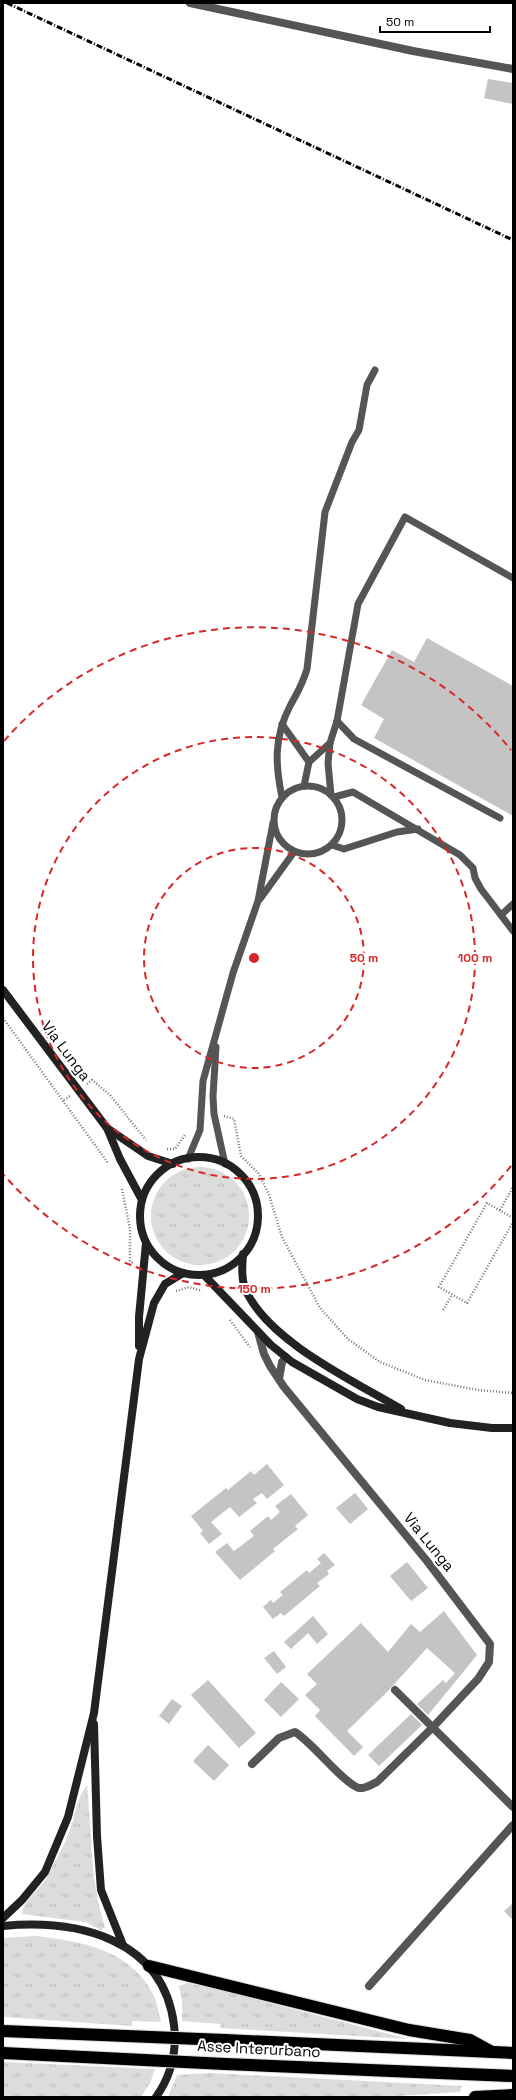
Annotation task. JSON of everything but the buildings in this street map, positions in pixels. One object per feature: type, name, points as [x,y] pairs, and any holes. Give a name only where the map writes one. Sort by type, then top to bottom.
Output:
[{"type":"highway","points":[[149,1966],[409,2030],[470,2040],[492,2052]]},
{"type":"highway","name":"Asse Interurbano","points":[[3,2031],[513,2053]]},
{"type":"highway","name":"Asse Interurbano","points":[[3,2053],[513,2076]]},
{"type":"highway","points":[[475,2097],[513,2095]]},
{"type":"main road","name":"Via Lunga","points":[[3,990],[107,1128],[120,1159],[142,1200]]},
{"type":"main road","name":"Via Lunga","points":[[107,1128],[148,1156],[173,1164]]},
{"type":"main road","name":"Via Lunga","points":[[203,1158],[225,1164],[242,1177],[253,1194],[256,1204],[257,1224],[255,1233],[243,1254],[228,1267],[204,1275],[183,1273],[172,1269],[159,1259],[146,1243],[140,1226],[142,1200],[153,1179],[173,1164],[188,1159],[203,1158]]},
{"type":"main road","points":[[3,1918],[22,1900],[45,1872],[68,1817],[94,1713],[139,1359],[139,1317],[146,1243]]},
{"type":"main road","name":"Via Lunga","points":[[243,1254],[242,1268],[246,1292],[255,1306],[274,1328],[305,1352],[405,1412]]},
{"type":"main road","points":[[139,1359],[154,1303],[166,1284],[183,1273]]},
{"type":"main road","name":"Via Lunga","points":[[204,1275],[258,1332],[286,1357],[357,1399],[378,1407],[473,1426],[513,1428]]},
{"type":"main road","points":[[94,1713],[96,1836],[101,1890],[123,1945]]},
{"type":"main road","points":[[3,1926],[25,1924],[57,1925],[94,1932],[123,1945],[149,1966],[161,1985],[171,2006],[174,2030],[174,2052],[170,2071],[156,2097]]},
{"type":"street","points":[[190,3],[406,49],[513,69]]},
{"type":"street","name":"Via Lunga","points":[[252,1764],[279,1738],[295,1732],[330,1763],[347,1782],[359,1788],[366,1787],[377,1782],[433,1727],[478,1678],[489,1662],[490,1644],[427,1561],[316,1427],[279,1379],[264,1354],[258,1332]]},
{"type":"street","points":[[279,1379],[282,1362],[286,1357]]},
{"type":"street","points":[[395,1690],[513,1807]]},
{"type":"street","points":[[369,1986],[513,1825]]},
{"type":"lane","points":[[282,797],[276,771],[276,753],[282,724],[290,705],[301,688],[307,669],[325,512],[352,442],[359,430],[364,410],[367,385],[375,370]]},
{"type":"lane","points":[[332,796],[328,763],[330,743],[337,721],[358,604],[405,517],[513,578]]},
{"type":"lane","points":[[337,721],[354,740],[500,818]]},
{"type":"lane","points":[[282,724],[309,762]]},
{"type":"lane","points":[[304,786],[309,762],[330,743]]},
{"type":"lane","points":[[188,1159],[200,1130],[203,1081],[233,973],[258,901],[273,823],[276,809],[282,797],[288,792],[304,786],[323,789],[332,796],[339,806],[342,816],[342,826],[338,836],[332,845],[317,854],[294,852],[280,840],[273,823]]},
{"type":"lane","points":[[332,796],[353,792],[460,855],[473,868],[475,878],[481,889],[513,931]]},
{"type":"lane","points":[[332,845],[344,849],[397,832],[418,829]]},
{"type":"lane","points":[[258,901],[294,852]]},
{"type":"lane","points":[[501,915],[513,904]]},
{"type":"lane","points":[[216,1034],[213,1096],[214,1114],[225,1164]]},
{"type":"path","points":[[3,1018],[64,1100]]},
{"type":"path","points":[[78,1090],[92,1080],[110,1095],[148,1143]]},
{"type":"path","points":[[214,1114],[234,1119],[241,1156],[259,1174],[269,1195],[282,1237],[320,1308],[348,1339],[380,1362],[424,1380],[478,1390],[513,1393]]},
{"type":"path","points":[[160,1150],[175,1149],[188,1129]]},
{"type":"path","points":[[500,1210],[513,1187]]},
{"type":"path","points":[[513,1218],[487,1203],[439,1287],[467,1303],[513,1222]]},
{"type":"path","points":[[443,1310],[452,1295]]},
{"type":"green space","points":[[200,1167],[219,1171],[234,1182],[245,1197],[249,1216],[245,1235],[234,1250],[219,1261],[200,1265],[181,1261],[166,1250],[155,1235],[151,1216],[155,1197],[166,1182],[181,1171]]},
{"type":"green space","points":[[87,1785],[94,1875],[100,1910],[105,1927],[101,1930],[85,1922],[22,1914],[25,1904],[44,1882],[60,1853],[71,1827],[79,1800]]},
{"type":"green space","points":[[35,1936],[87,1945],[119,1958],[133,1968],[144,1980],[154,1996],[161,2022],[132,2021],[132,2026],[3,2017],[3,1938]]},
{"type":"green space","points":[[187,1983],[221,1990],[408,2039],[220,2028],[221,2024],[182,2021],[182,2001],[179,1986]]},
{"type":"green space","points":[[3,2062],[155,2069],[150,2083],[141,2097],[3,2097]]},
{"type":"green space","points":[[209,2073],[462,2086],[460,2092],[383,2097],[168,2097],[177,2075]]},
{"type":"railway","points":[[7,3],[513,240]]}]
